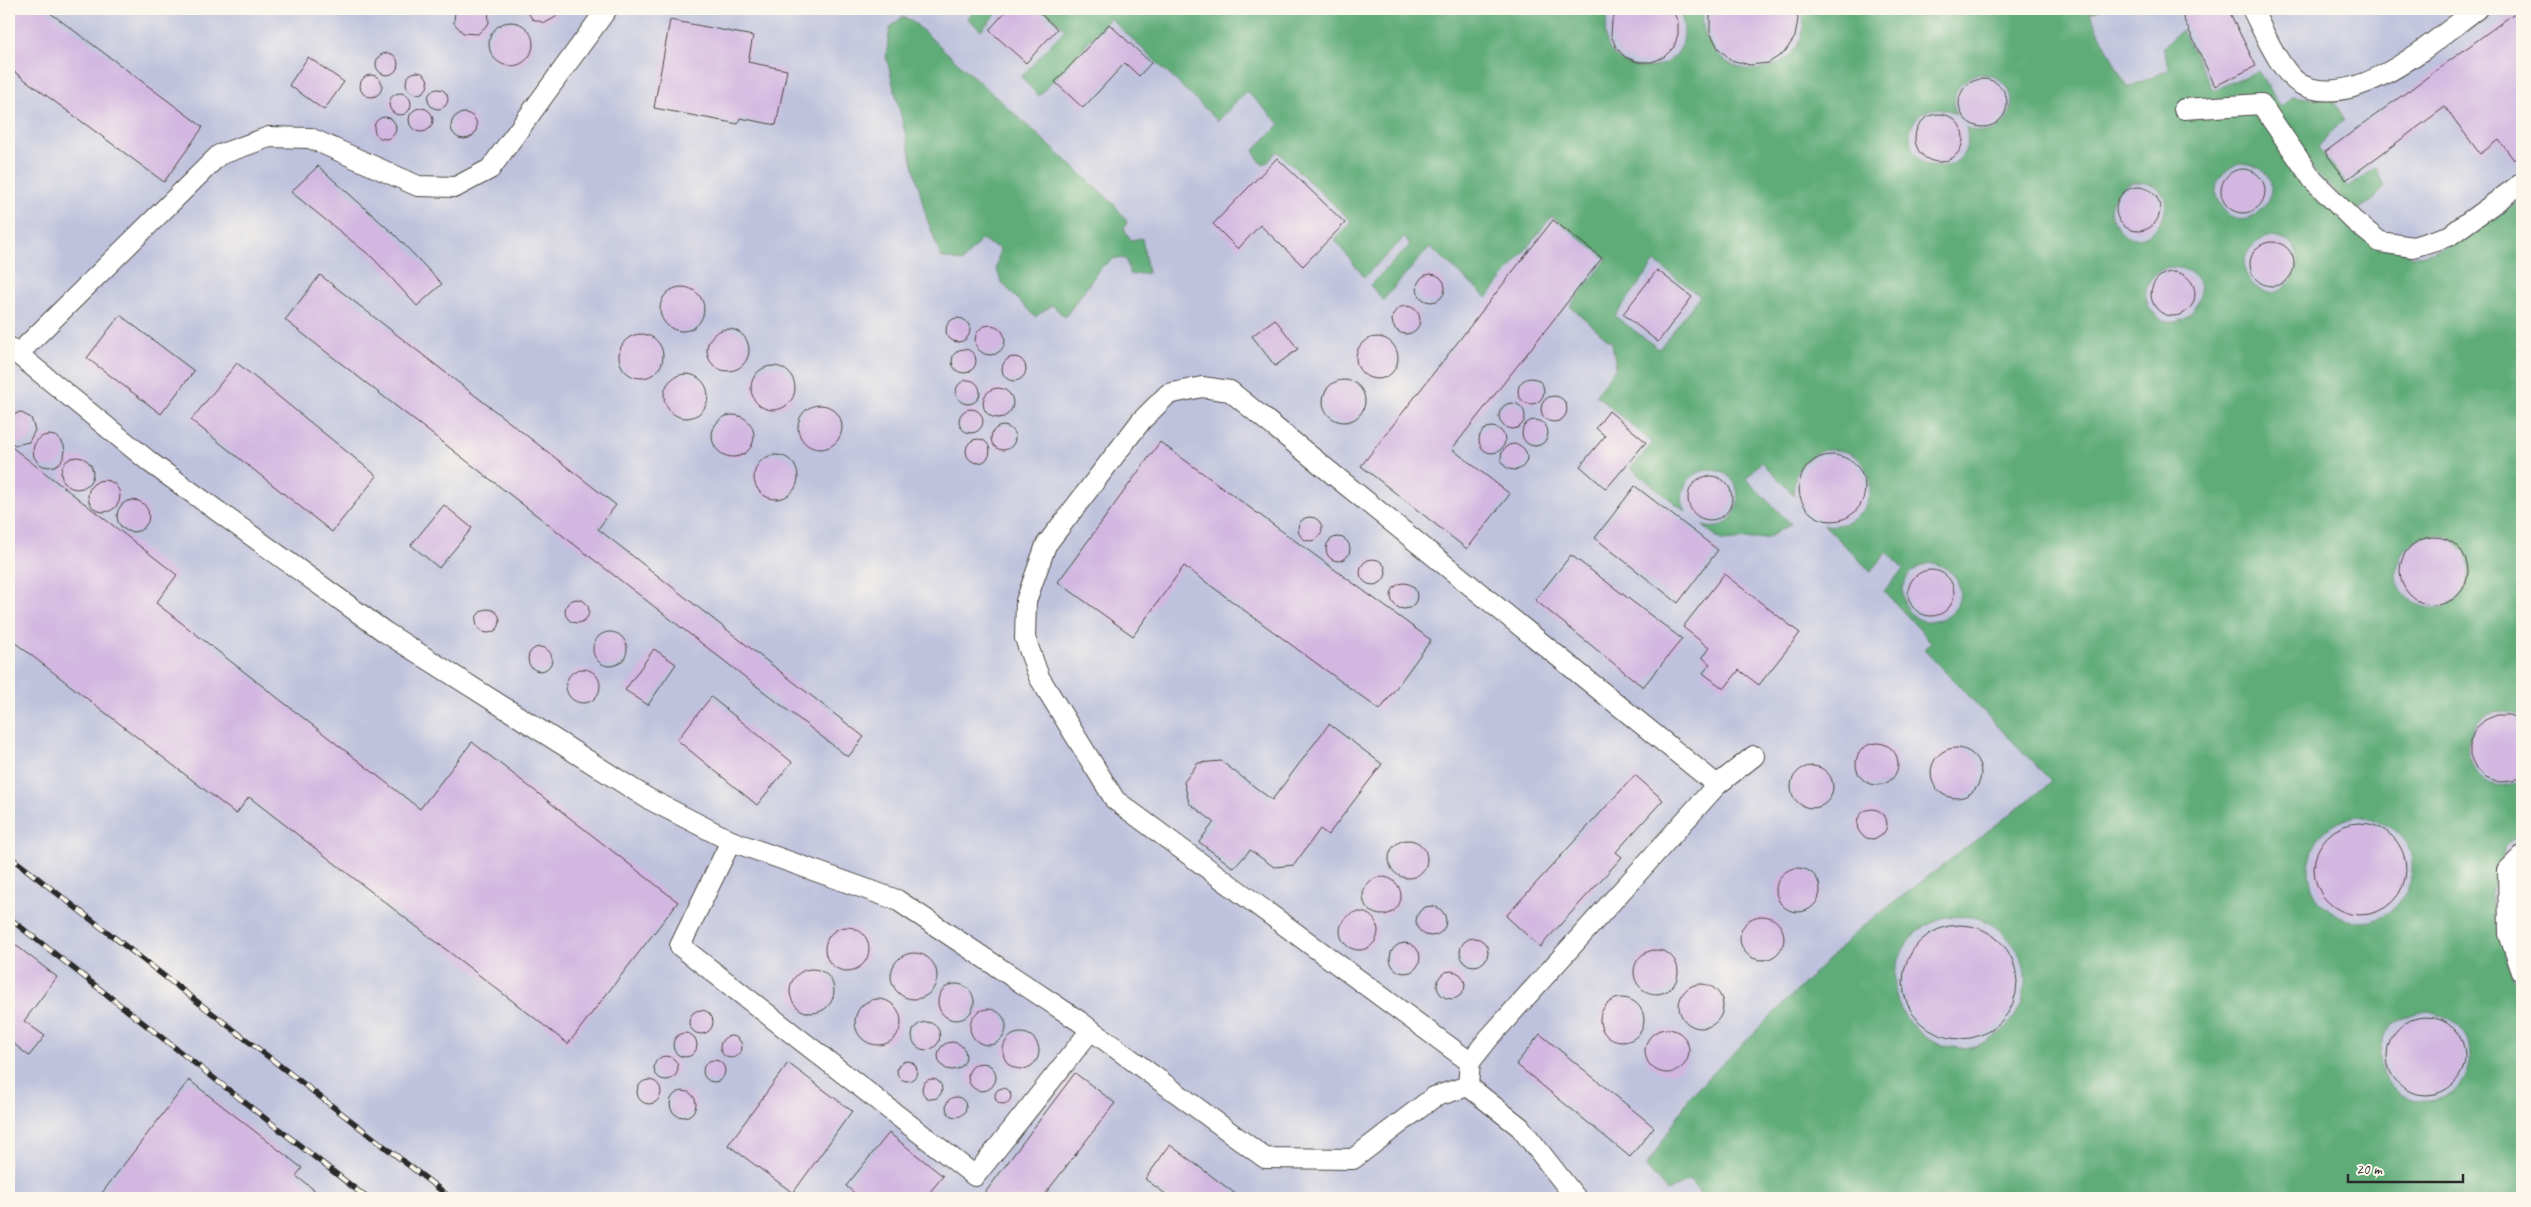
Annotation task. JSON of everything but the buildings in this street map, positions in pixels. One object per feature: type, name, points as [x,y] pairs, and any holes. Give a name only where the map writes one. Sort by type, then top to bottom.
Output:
[{"type":"lane","points":[[607,9],[490,169],[456,187],[418,186],[310,138],[270,137],[219,155],[13,350],[151,463],[385,632],[647,798],[731,841],[897,900],[1091,1030],[1265,1158],[1353,1159],[1434,1097],[1468,1086]]},
{"type":"lane","points":[[2252,9],[2276,57],[2301,85],[2331,91],[2360,85],[2397,68],[2477,9]]},
{"type":"lane","points":[[2184,109],[2262,104],[2313,180],[2353,220],[2380,242],[2413,247],[2449,236],[2522,183]]},
{"type":"lane","points":[[1470,1062],[1115,800],[1039,677],[1025,638],[1026,601],[1046,545],[1141,421],[1168,394],[1202,387],[1230,391],[1717,785]]},
{"type":"lane","points":[[1468,1086],[1470,1062],[1489,1038],[1717,785],[1754,756]]},
{"type":"lane","points":[[731,841],[680,946],[974,1176],[1091,1030]]},
{"type":"lane","points":[[2522,856],[2508,870],[2509,934],[2522,972]]},
{"type":"lane","points":[[1468,1086],[1520,1127],[1576,1198]]},
{"type":"shaded area","points":[[9,9],[2522,9],[2522,1198],[9,1198]]},
{"type":"green space","points":[[976,9],[1001,9],[981,30],[967,18]]},
{"type":"green space","points":[[1043,9],[1611,9],[1605,34],[1612,52],[1626,63],[1644,68],[1663,64],[1677,53],[1684,35],[1679,9],[1704,9],[1703,20],[1706,36],[1719,56],[1735,66],[1752,69],[1770,67],[1785,59],[1796,47],[1803,30],[1802,9],[2101,9],[2090,14],[2127,88],[2169,70],[2163,47],[2182,30],[2213,90],[2258,71],[2281,107],[2292,96],[2334,101],[2344,119],[2318,147],[2348,187],[2376,168],[2384,186],[2372,201],[2354,212],[2259,111],[2306,185],[2413,257],[2452,246],[2522,200],[2522,716],[2498,712],[2481,719],[2471,733],[2469,750],[2473,767],[2483,780],[2500,785],[2522,780],[2522,832],[2506,846],[2491,894],[2500,942],[2522,999],[2522,1198],[1703,1198],[1690,1180],[1667,1191],[1646,1167],[1691,1095],[1858,930],[2052,782],[1924,650],[1931,642],[1884,591],[1903,569],[1887,552],[1871,572],[1824,525],[1843,524],[1857,516],[1866,505],[1870,491],[1869,476],[1862,463],[1851,454],[1826,450],[1809,458],[1800,467],[1796,476],[1795,496],[1761,462],[1746,479],[1791,524],[1767,538],[1722,541],[1703,526],[1716,527],[1727,522],[1734,514],[1738,503],[1737,491],[1733,481],[1724,473],[1707,470],[1697,473],[1689,479],[1682,497],[1686,512],[1631,468],[1653,443],[1596,395],[1616,367],[1612,343],[1570,306],[1607,259],[1552,216],[1487,298],[1430,247],[1383,300],[1370,285],[1410,245],[1404,238],[1364,277],[1335,240],[1351,221],[1277,151],[1268,162],[1262,164],[1254,153],[1255,149],[1280,124],[1246,91],[1218,121],[1110,18],[1039,96],[1021,77],[1065,29]],"holes":[[[1977,74],[1995,77],[2006,86],[2011,97],[2011,110],[2006,121],[1996,129],[1983,132],[1966,127],[1967,143],[1962,155],[1954,163],[1942,167],[1931,166],[1920,160],[1913,151],[1910,136],[1912,126],[1920,115],[1931,109],[1944,109],[1956,114],[1954,107],[1955,94],[1965,80]],[[2239,163],[2259,168],[2269,178],[2271,191],[2266,204],[2257,214],[2245,219],[2232,217],[2220,205],[2217,198],[2217,186],[2227,170]],[[2134,182],[2154,186],[2164,196],[2165,209],[2161,222],[2152,232],[2140,238],[2127,236],[2115,223],[2110,210],[2111,204],[2113,198],[2122,188]],[[2267,237],[2286,241],[2296,250],[2298,262],[2295,275],[2287,286],[2276,292],[2264,292],[2251,282],[2244,268],[2246,255],[2254,244]],[[1655,262],[1700,296],[1659,349],[1615,316]],[[2168,267],[2187,271],[2197,280],[2200,292],[2196,305],[2188,315],[2177,322],[2165,321],[2152,311],[2148,304],[2146,291],[2148,284],[2156,274]],[[2426,535],[2447,538],[2461,548],[2468,561],[2469,576],[2464,590],[2454,602],[2440,608],[2422,606],[2409,599],[2403,593],[2396,576],[2397,567],[2404,551]],[[1933,563],[1948,570],[1953,575],[1957,581],[1960,595],[1954,610],[1946,618],[1935,621],[1922,620],[1912,615],[1906,606],[1903,596],[1904,585],[1909,575],[1919,567]],[[2357,816],[2388,826],[2406,842],[2412,863],[2409,884],[2398,903],[2382,917],[2361,922],[2338,915],[2322,904],[2316,896],[2309,874],[2309,862],[2316,841],[2324,832],[2344,820]],[[1945,917],[1972,917],[1991,924],[1999,930],[2007,937],[2019,955],[2025,974],[2023,999],[2019,1009],[2002,1031],[1983,1043],[1963,1048],[1943,1045],[1925,1036],[1909,1023],[1899,1005],[1895,984],[1898,962],[1910,939],[1927,926]],[[2429,1011],[2451,1020],[2465,1034],[2471,1053],[2470,1064],[2466,1076],[2460,1086],[2454,1091],[2444,1097],[2422,1101],[2404,1096],[2390,1084],[2382,1067],[2380,1049],[2387,1032],[2403,1018]]]},
{"type":"green space","points":[[902,17],[911,20],[1114,204],[1127,222],[1124,229],[1131,240],[1142,238],[1148,273],[1130,275],[1126,259],[1115,258],[1101,267],[1065,317],[1052,305],[1035,317],[1002,283],[996,268],[1000,249],[981,240],[962,262],[941,257],[926,216],[886,56],[890,28]]},
{"type":"railway","points":[[9,856],[451,1198]]},
{"type":"railway","points":[[9,918],[367,1198]]}]
